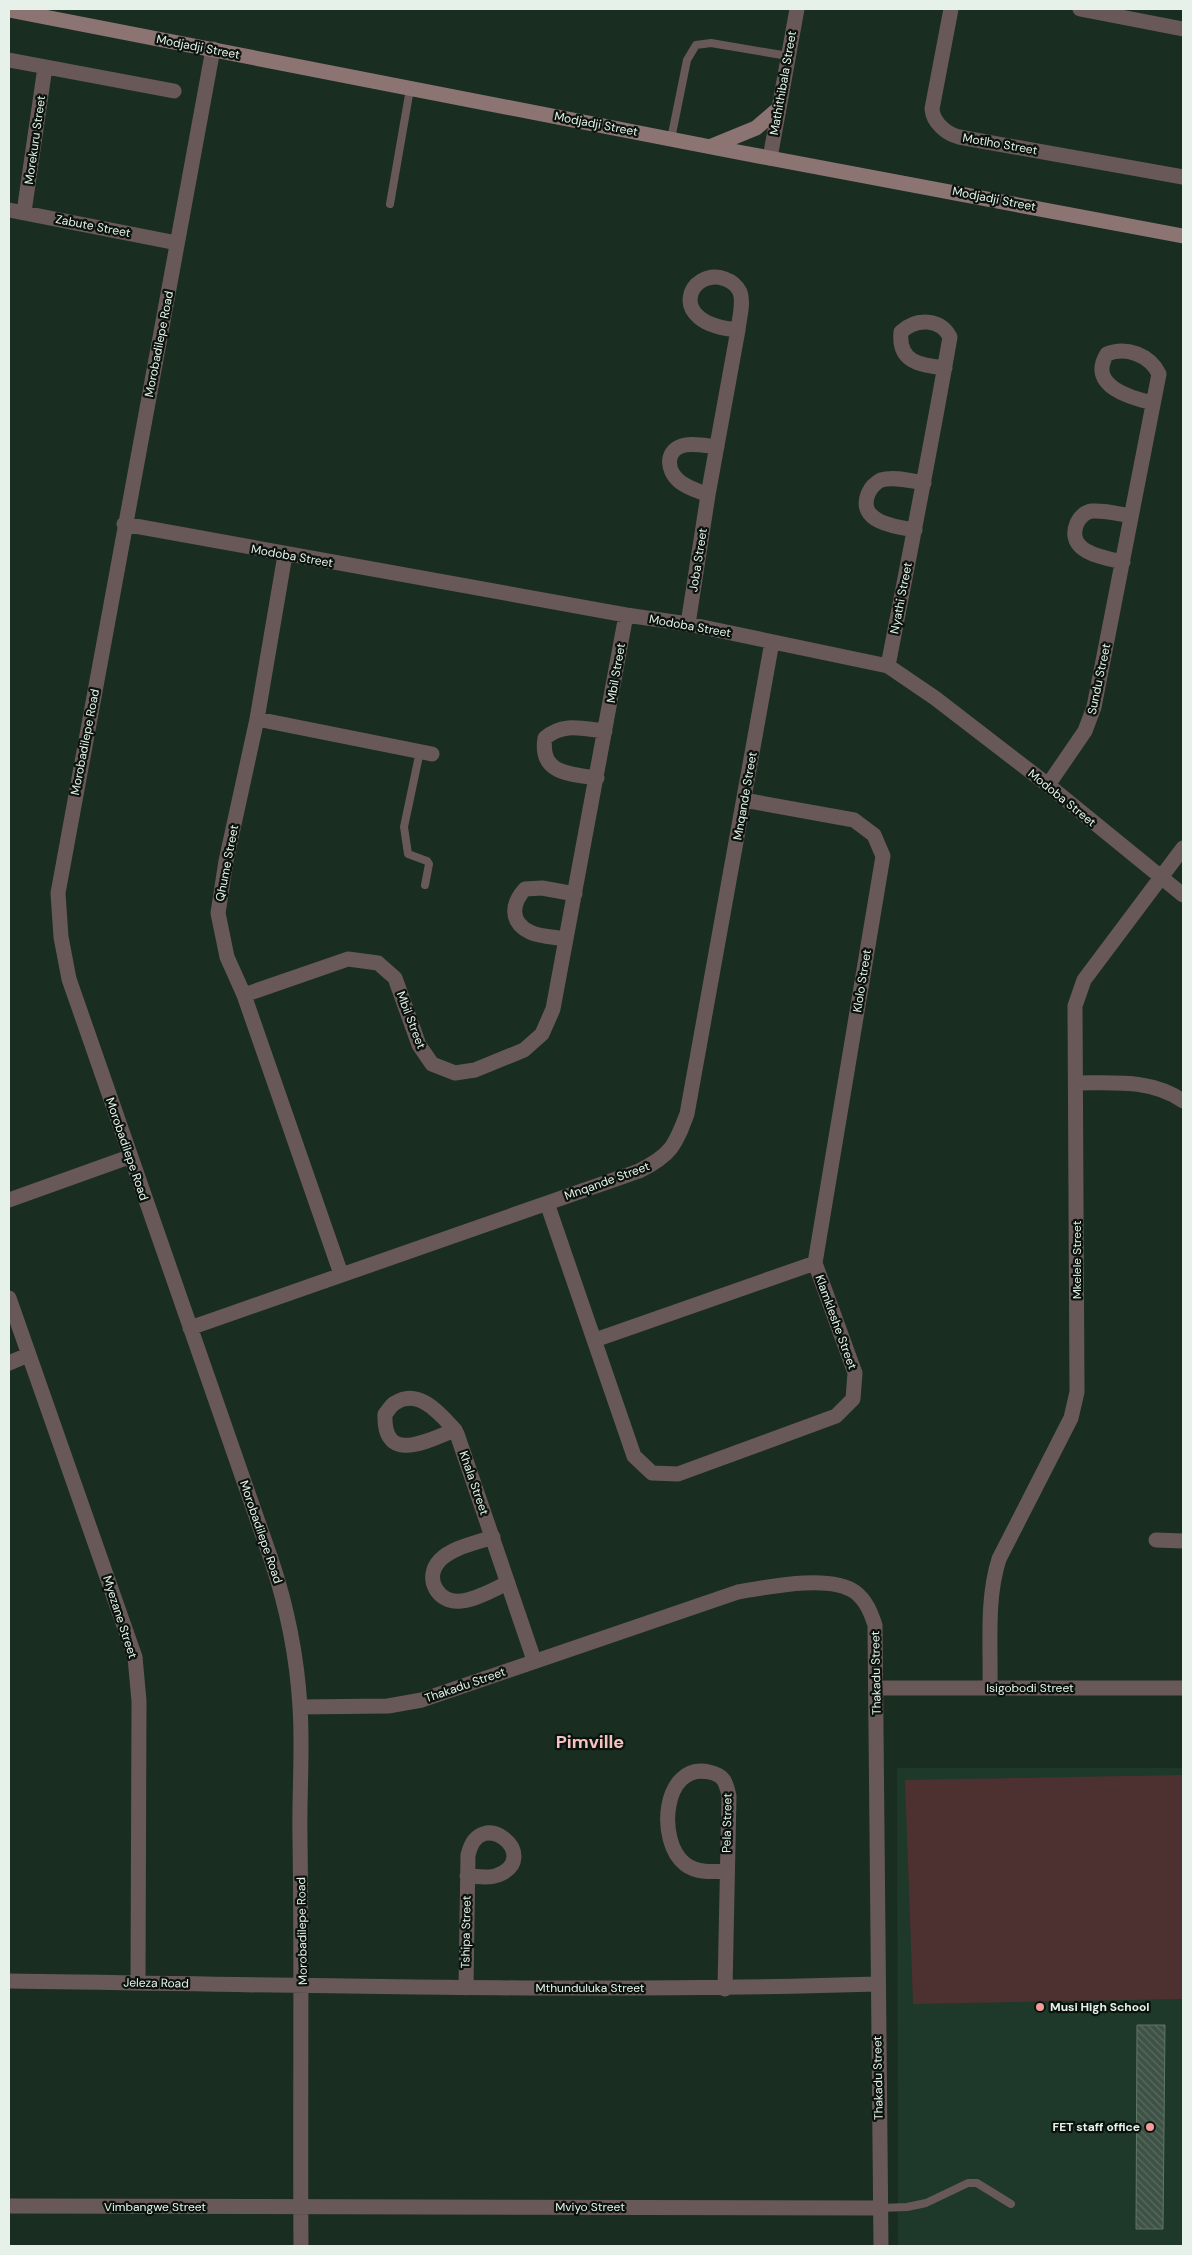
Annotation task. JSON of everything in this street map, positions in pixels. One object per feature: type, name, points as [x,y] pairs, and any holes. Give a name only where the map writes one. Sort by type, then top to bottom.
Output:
[{"type":"street","name":"Mathithibala Street","points":[[770,158],[777,110],[797,9]]},
{"type":"street","name":"Motlho Street","points":[[951,9],[932,110],[934,118],[947,132],[960,137],[1183,177]]},
{"type":"street","points":[[1080,9],[1183,29]]},
{"type":"street","name":"Modjadji Street","points":[[9,10],[710,147],[1183,236]]},
{"type":"street","name":"Morobadilepe Road","points":[[213,49],[124,524],[58,893],[61,937],[69,979],[129,1157],[284,1598],[294,1646],[300,1707],[301,2246]]},
{"type":"street","points":[[9,60],[174,91]]},
{"type":"street","name":"Morekuru Street","points":[[16,211],[46,67]]},
{"type":"street","points":[[710,147],[756,128],[777,110]]},
{"type":"street","name":"Zabute Street","points":[[16,211],[178,242]]},
{"type":"street","name":"Joba Street","points":[[688,624],[716,447],[738,330]]},
{"type":"street","name":"Nyathi Street","points":[[888,666],[945,368]]},
{"type":"street","name":"Sundu Street","points":[[1048,785],[1084,731],[1094,707],[1153,403]]},
{"type":"street","points":[[708,495],[679,481],[668,463],[670,454],[676,448],[685,445],[716,447]]},
{"type":"street","points":[[915,530],[891,526],[875,519],[869,513],[867,498],[873,485],[882,480],[893,479],[924,483]]},
{"type":"street","points":[[1123,562],[1099,557],[1083,549],[1076,540],[1075,528],[1080,517],[1090,511],[1131,516]]},
{"type":"street","name":"Modoba Street","points":[[124,524],[285,555],[626,615],[688,624],[888,666],[935,698],[1048,785],[1183,895]]},
{"type":"street","name":"Qhume Street","points":[[285,555],[256,719],[226,861],[218,913],[227,957],[244,995],[341,1274]]},
{"type":"street","name":"Mbil Street","points":[[244,995],[348,959],[378,963],[396,978],[419,1045],[432,1064],[455,1073],[475,1070],[524,1050],[542,1034],[553,1009],[626,615]]},
{"type":"street","name":"Mnqande Street","points":[[190,1328],[639,1171],[660,1160],[677,1142],[687,1114],[772,642]]},
{"type":"street","points":[[256,719],[426,753]]},
{"type":"street","points":[[597,778],[560,772],[548,763],[543,751],[544,744],[546,738],[555,730],[570,727],[605,731]]},
{"type":"street","name":"Klolo Street","points":[[744,800],[854,820],[874,835],[883,856],[815,1262]]},
{"type":"street","name":"Mkelele Street","points":[[990,1688],[991,1594],[994,1574],[999,1559],[1071,1418],[1077,1392],[1077,1083],[1075,1006],[1084,980],[1159,877],[1183,848]]},
{"type":"street","points":[[566,940],[530,932],[520,924],[514,913],[516,899],[525,889],[542,888],[575,894]]},
{"type":"street","points":[[1077,1083],[1146,1084],[1175,1095],[1183,1101]]},
{"type":"street","points":[[9,1200],[129,1157]]},
{"type":"street","name":"Klamkleshe Street","points":[[547,1203],[634,1456],[652,1474],[678,1474],[836,1416],[853,1399],[854,1373],[815,1262],[595,1340]]},
{"type":"street","name":"Myezane Street","points":[[9,1298],[135,1657],[139,1701],[138,1983]]},
{"type":"street","points":[[9,1363],[28,1355]]},
{"type":"street","name":"Khala Street","points":[[455,1430],[534,1660]]},
{"type":"street","points":[[492,1537],[452,1552],[439,1561],[433,1573],[434,1586],[440,1595],[450,1601],[463,1601],[508,1583]]},
{"type":"street","points":[[1156,1540],[1183,1541]]},
{"type":"street","name":"Thakadu Street","points":[[300,1707],[388,1706],[422,1700],[534,1660],[738,1592],[777,1586],[838,1584],[856,1593],[868,1607],[875,1625],[881,2246]]},
{"type":"street","name":"Isigobodi Street","points":[[877,1688],[1183,1688]]},
{"type":"street","name":"Pela Street","points":[[725,1989],[729,1796],[726,1781],[718,1774],[698,1771],[688,1775],[673,1791],[668,1805],[668,1836],[674,1852],[686,1865],[708,1872],[726,1871]]},
{"type":"street","name":"Tshipa Street","points":[[466,1988],[467,1876]]},
{"type":"street","name":"Jeleza Road","points":[[9,1981],[302,1987]]},
{"type":"street","name":"Mthunduluka Street","points":[[302,1987],[725,1989],[877,1984]]},
{"type":"street","name":"Vimbangwe Street","points":[[9,2206],[301,2208]]},
{"type":"street","name":"Mviyo Street","points":[[301,2208],[880,2208]]},
{"type":"lane","points":[[672,139],[687,60],[696,45],[711,43],[788,56]]},
{"type":"lane","points":[[390,204],[410,89]]},
{"type":"lane","points":[[425,885],[429,864],[427,861],[408,854],[404,833],[426,753]]},
{"type":"lane","points":[[880,2208],[908,2207],[926,2203],[968,2183],[977,2183],[1011,2204]]},
{"type":"shaded area","name":"Musi High School","points":[[897,1768],[1183,1768],[1183,2246],[898,2246]]},
{"type":"shaded area","points":[[1183,1775],[1183,1999],[913,2004],[905,1780]]},
{"type":"building","name":"FET staff office","points":[[1137,2025],[1165,2025],[1163,2229],[1136,2229]]},
{"type":"place","name":"Musi High School","points":[[1040,2007]]},
{"type":"place","name":"FET staff office","points":[[1150,2127]]},
{"type":"district","name":"Pimville","points":[[590,1742]]}]
